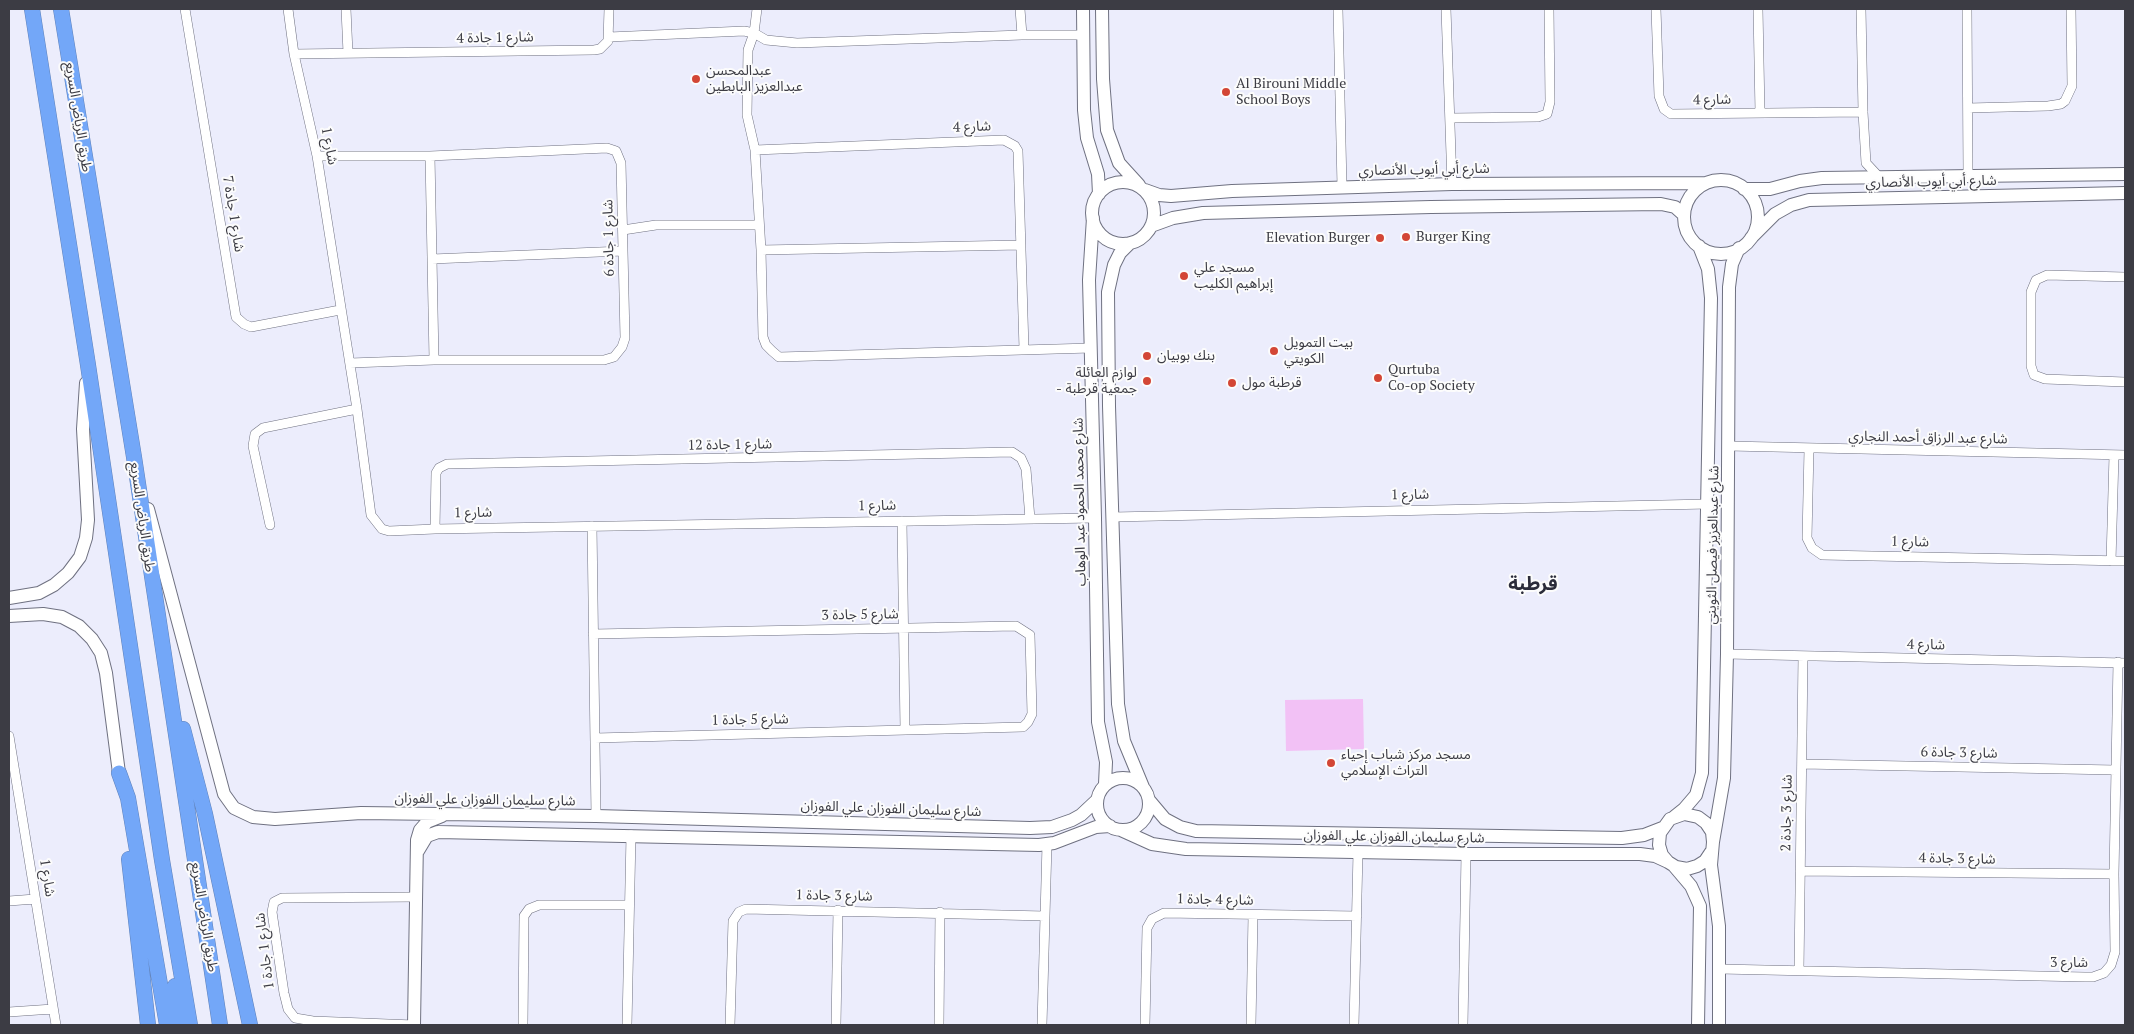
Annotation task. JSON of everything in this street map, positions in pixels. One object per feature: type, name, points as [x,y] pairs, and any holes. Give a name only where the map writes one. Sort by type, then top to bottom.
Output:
[{"type":"highway","points":[[23,9],[46,102]]},
{"type":"highway","name":"طريق الرياض السريع","points":[[32,9],[88,365],[162,860],[190,1025]]},
{"type":"highway","name":"طريق الرياض السريع","points":[[60,9],[134,457],[160,640],[220,1025]]},
{"type":"highway","points":[[66,9],[68,50]]},
{"type":"highway","points":[[160,640],[205,814],[249,1022]]},
{"type":"highway","points":[[119,773],[148,1025]]},
{"type":"highway","points":[[119,773],[128,798],[167,1025]]},
{"type":"highway","points":[[162,860],[174,958],[177,1025]]},
{"type":"street","name":"شارع 1 جادة 7","points":[[185,9],[236,317],[250,327],[340,310]]},
{"type":"street","name":"شارع 1","points":[[288,9],[294,54],[317,156],[357,409],[371,515],[382,530],[1095,518]]},
{"type":"street","points":[[346,9],[348,53]]},
{"type":"street","points":[[609,9],[609,37],[744,31],[754,33],[766,40],[797,43],[1022,35],[1082,35]]},
{"type":"street","points":[[757,9],[754,33],[748,50],[746,82],[747,115],[755,150],[761,250],[763,337],[766,345],[779,357],[1092,348]]},
{"type":"street","points":[[1020,9],[1022,35]]},
{"type":"street","points":[[1083,9],[1084,110],[1087,138],[1098,174],[1099,194]]},
{"type":"street","points":[[418,851],[427,836],[432,833],[458,832],[1046,844],[1096,827],[1134,827],[1142,822],[1147,814],[1149,800],[1129,757],[1118,715],[1108,292],[1114,265],[1120,253],[1130,243],[1145,235],[1152,226],[1154,210],[1151,199],[1119,163],[1107,130],[1102,9]]},
{"type":"street","points":[[1338,9],[1342,187]]},
{"type":"street","points":[[1446,9],[1452,184]]},
{"type":"street","points":[[1450,118],[1538,117],[1546,114],[1550,102],[1549,9]]},
{"type":"street","name":"شارع 4","points":[[1656,9],[1659,96],[1667,112],[1677,115],[1863,112]]},
{"type":"street","points":[[1758,9],[1760,113]]},
{"type":"street","points":[[1852,179],[1861,172],[1866,163],[1861,9]]},
{"type":"street","points":[[1967,9],[1968,175]]},
{"type":"street","points":[[1968,108],[2048,106],[2061,104],[2065,101],[2072,86],[2071,9]]},
{"type":"street","name":"شارع 1 جادة 4","points":[[294,54],[594,50],[604,45],[609,37]]},
{"type":"street","name":"شارع 4","points":[[755,150],[1004,140],[1015,146],[1018,151],[1024,349]]},
{"type":"street","name":"شارع 1 جادة 6","points":[[317,156],[430,156],[607,148],[616,152],[621,163],[625,338],[622,347],[614,357],[604,360],[434,360],[350,363]]},
{"type":"street","points":[[430,156],[434,360]]},
{"type":"street","points":[[1866,163],[1880,179]]},
{"type":"street","points":[[2070,174],[2076,176],[2079,185],[2072,194]]},
{"type":"street","points":[[2104,174],[2098,178],[2096,186],[2099,191],[2106,193]]},
{"type":"street","name":"شارع أبي أيوب الأنصاري","points":[[1744,189],[1770,189],[1816,179],[1880,179],[1968,175],[2125,174]]},
{"type":"street","points":[[1716,180],[1727,181],[1744,189],[1754,202],[1758,214],[1756,227],[1751,238],[1731,252],[1717,254],[1703,249],[1692,240],[1686,231],[1684,215],[1689,198],[1696,190],[1706,183],[1716,180]]},
{"type":"street","points":[[1130,243],[1119,243],[1109,240],[1097,229],[1093,218],[1094,203],[1099,194],[1111,184],[1131,183],[1143,189]]},
{"type":"street","points":[[1548,183],[1552,193],[1550,205]]},
{"type":"street","name":"شارع أبي أيوب الأنصاري","points":[[1143,189],[1159,195],[1171,196],[1342,187],[1452,184],[1706,183]]},
{"type":"street","name":"شارع أبي أيوب الأنصاري","points":[[1751,238],[1775,214],[1791,205],[1809,200],[2125,193]]},
{"type":"street","points":[[1152,226],[1173,218],[1203,213],[1550,205],[1661,204],[1675,207],[1684,215]]},
{"type":"street","name":"شارع محمد الحمود عبد الوهاب","points":[[1093,218],[1088,280],[1092,348],[1098,722],[1106,762],[1105,784]]},
{"type":"street","points":[[623,230],[656,225],[759,225]]},
{"type":"street","points":[[761,250],[1021,245]]},
{"type":"street","name":"شارع عبدالعزيز فيصل الثويني","points":[[1674,817],[1696,795],[1702,773],[1711,298],[1708,270],[1699,246]]},
{"type":"street","name":"شارع عبدالعزيز فيصل الثويني","points":[[1719,1025],[1719,913],[1712,877],[1712,847],[1723,788],[1727,654],[1729,288],[1732,264],[1739,248]]},
{"type":"street","points":[[432,258],[623,251]]},
{"type":"street","points":[[2125,278],[2047,275],[2036,280],[2032,292],[2032,366],[2034,375],[2045,379],[2125,382]]},
{"type":"street","points":[[9,598],[39,593],[54,585],[68,573],[80,557],[86,538],[88,520],[83,429],[88,365]]},
{"type":"street","points":[[270,525],[253,446],[255,434],[263,428],[357,409]]},
{"type":"street","name":"شارع عبد الرزاق أحمد النجاري","points":[[1729,446],[2125,455]]},
{"type":"street","name":"شارع 1","points":[[1809,449],[1806,533],[1809,545],[1822,555],[2125,561]]},
{"type":"street","name":"شارع 1 جادة 12","points":[[435,529],[436,474],[439,468],[447,464],[1012,452],[1021,458],[1026,469],[1030,518]]},
{"type":"street","points":[[2111,561],[2114,455]]},
{"type":"street","name":"شارع سليمان الفوزان علي الفوزان","points":[[134,457],[224,794],[234,808],[253,816],[275,819],[362,813],[596,816],[1041,828],[1072,820],[1085,812],[1097,800]]},
{"type":"street","name":"شارع 1","points":[[1113,518],[1708,504]]},
{"type":"street","points":[[902,521],[905,730]]},
{"type":"street","points":[[592,526],[596,816]]},
{"type":"street","points":[[22,597],[27,604],[24,615]]},
{"type":"street","points":[[9,616],[43,614],[62,617],[79,626],[92,639],[101,653],[106,673],[119,773]]},
{"type":"street","name":"شارع 5 جادة 3","points":[[593,634],[1016,626],[1030,635],[1032,714],[1023,727]]},
{"type":"street","name":"شارع 4","points":[[1727,654],[2122,663]]},
{"type":"street","name":"شارع 3 جادة 2","points":[[1799,970],[1803,656]]},
{"type":"street","name":"شارع 3","points":[[1720,969],[2075,977],[2099,975],[2111,965],[2114,957],[2116,770],[2122,663]]},
{"type":"street","name":"شارع 5 جادة 1","points":[[595,738],[1023,727]]},
{"type":"street","name":"شارع 1","points":[[9,736],[56,1025]]},
{"type":"street","name":"شارع 3 جادة 6","points":[[1802,764],[2116,770]]},
{"type":"street","points":[[1115,828],[1100,817],[1097,800],[1099,792],[1105,784],[1114,779],[1135,780],[1143,786]]},
{"type":"street","points":[[9,800],[19,799]]},
{"type":"street","name":"شارع سليمان الفوزان علي الفوزان","points":[[1149,800],[1165,819],[1180,827],[1196,831],[1630,838],[1662,828]]},
{"type":"street","points":[[414,1025],[419,835],[427,822],[436,817],[453,814],[452,822],[458,832]]},
{"type":"street","points":[[1670,864],[1687,869],[1705,861],[1712,847],[1709,828],[1698,817],[1689,814],[1674,817],[1662,828],[1658,845],[1662,855],[1670,864],[1691,886],[1700,906],[1698,1025]]},
{"type":"street","points":[[694,838],[700,828],[696,818]]},
{"type":"street","points":[[720,819],[716,824],[715,831],[720,837],[724,838]]},
{"type":"street","name":"شارع سليمان الفوزان علي الفوزان","points":[[1115,828],[1152,844],[1175,848],[1466,854],[1645,854],[1670,864]]},
{"type":"street","points":[[627,1025],[628,905],[631,835]]},
{"type":"street","points":[[1575,854],[1577,846],[1576,837]]},
{"type":"street","points":[[1042,1025],[1046,844]]},
{"type":"street","points":[[1354,1025],[1358,852]]},
{"type":"street","points":[[1463,1025],[1466,854]]},
{"type":"street","name":"شارع 3 جادة 4","points":[[1800,871],[2114,874]]},
{"type":"street","name":"شارع 1 جادة 1","points":[[414,1025],[313,1021],[295,1018],[288,1009],[284,993],[272,912],[274,902],[282,898],[417,897]]},
{"type":"street","points":[[9,901],[35,899]]},
{"type":"street","points":[[523,1025],[524,916],[529,909],[539,905],[628,905]]},
{"type":"street","name":"شارع 3 جادة 1","points":[[730,1025],[733,921],[739,912],[746,908],[1045,916]]},
{"type":"street","points":[[836,1025],[838,910]]},
{"type":"street","points":[[939,1025],[940,912]]},
{"type":"street","name":"شارع 4 جادة 1","points":[[1145,1025],[1147,928],[1152,919],[1164,913],[1356,916]]},
{"type":"street","points":[[1251,1025],[1253,915]]},
{"type":"street","points":[[9,1012],[53,1009]]},
{"type":"shaded area","points":[[1363,699],[1364,749],[1286,751],[1285,700]]},
{"type":"place","name":"عبدالمحسن عبدالعزيز البابطين","points":[[696,79]]},
{"type":"place","name":"Al Birouni Middle School Boys","points":[[1226,92]]},
{"type":"place","name":"Burger King","points":[[1406,237]]},
{"type":"place","name":"Elevation Burger","points":[[1380,238]]},
{"type":"place","name":"مسجد علي إبراهيم الكليب","points":[[1184,276]]},
{"type":"place","name":"بيت التمويل الكويتي","points":[[1274,351]]},
{"type":"place","name":"بنك بوبيان","points":[[1147,356]]},
{"type":"place","name":"Qurtuba Co-op Society","points":[[1378,378]]},
{"type":"place","name":"لوازم العائلة - جمعية قرطبة","points":[[1147,381]]},
{"type":"place","name":"قرطبة مول","points":[[1232,383]]},
{"type":"place","name":"مسجد مركز شباب إحياء التراث الإسلامي","points":[[1331,763]]},
{"type":"district","name":"قرطبة","points":[[1533,585]]}]
